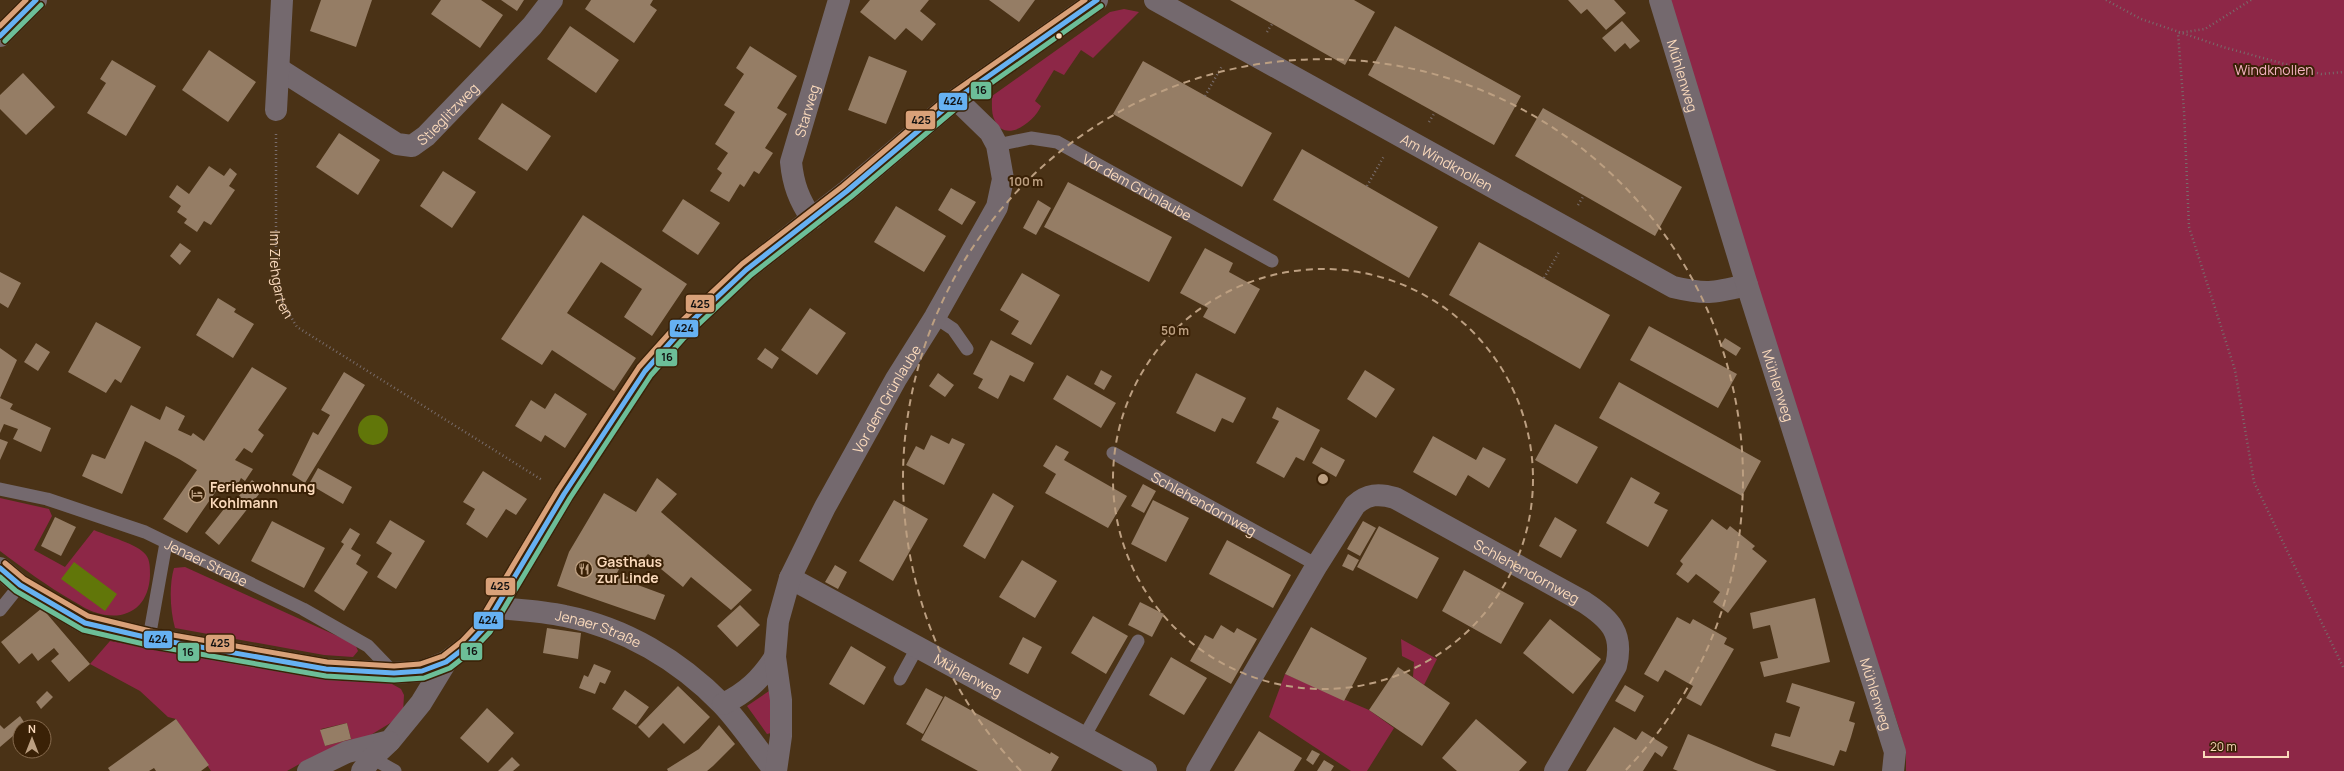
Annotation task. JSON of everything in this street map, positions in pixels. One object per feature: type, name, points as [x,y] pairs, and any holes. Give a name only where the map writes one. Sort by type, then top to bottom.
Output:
[{"type":"street","points":[[0,36],[36,0]]},
{"type":"street","points":[[276,110],[282,0]]},
{"type":"street","name":"Stieglitzweg","points":[[279,69],[396,144],[412,146],[426,136],[532,26],[552,0]]},
{"type":"street","name":"Starweg","points":[[812,219],[800,202],[793,182],[791,162],[839,0]]},
{"type":"street","points":[[0,568],[20,585],[85,623],[149,638],[326,669],[394,673],[422,671],[446,662],[467,646],[484,628],[498,608],[507,589],[564,494],[645,371],[655,359],[728,286],[812,219],[956,99],[1097,0]]},
{"type":"street","name":"Am Windknollen","points":[[1155,0],[1673,286],[1696,293],[1714,294],[1747,285]]},
{"type":"street","name":"Mühlenweg","points":[[1660,0],[1747,285],[1895,752],[1894,771]]},
{"type":"street","name":"Vor dem Grünlaube","points":[[775,771],[781,736],[781,700],[775,657],[778,621],[790,578],[825,507],[896,379],[935,317],[997,207],[1003,179],[997,145],[990,132],[956,99]]},
{"type":"street","name":"Schlehendornweg","points":[[1197,771],[1318,565],[1355,506],[1363,498],[1385,495],[1395,498],[1602,613],[1613,626],[1617,636],[1619,648],[1616,666],[1555,771]]},
{"type":"street","name":"Mühlenweg","points":[[790,578],[918,646],[1146,771]]},
{"type":"street","name":"Jenaer Straße","points":[[498,608],[565,616],[632,639],[680,666],[723,704],[775,771]]},
{"type":"street","name":"Vor dem Grünlaube","points":[[723,704],[741,695],[753,685],[765,673],[775,657]]},
{"type":"street","points":[[367,764],[390,741],[421,703],[446,662]]},
{"type":"street","points":[[308,771],[347,752],[390,741]]},
{"type":"lane","name":"Vor dem Grünlaube","points":[[997,145],[1031,138],[1056,142],[1272,261]]},
{"type":"lane","points":[[935,317],[953,328],[967,349]]},
{"type":"lane","name":"Schlehendornweg","points":[[1113,453],[1318,565]]},
{"type":"lane","name":"Jenaer Straße","points":[[0,489],[47,499],[145,532],[303,609],[368,646],[394,673]]},
{"type":"lane","points":[[149,638],[166,543]]},
{"type":"lane","points":[[0,610],[20,585]]},
{"type":"lane","points":[[1084,737],[1138,641]]},
{"type":"lane","points":[[900,679],[918,646]]},
{"type":"lane","points":[[367,764],[395,771]]},
{"type":"path","points":[[2106,0],[2142,18],[2178,33],[2223,48],[2321,74],[2344,72]]},
{"type":"path","points":[[2178,33],[2205,29],[2251,0]]},
{"type":"path","points":[[2178,33],[2184,112],[2189,227],[2235,370],[2254,482],[2344,669]]},
{"type":"path","points":[[1204,96],[1224,64]]},
{"type":"path","name":"Im Ziehgarten","points":[[276,110],[276,267],[282,302],[296,327],[564,494]]},
{"type":"path","points":[[1367,186],[1385,155]]},
{"type":"path","points":[[1544,278],[1561,249]]},
{"type":"green space","name":"Windknollen","points":[[1670,0],[2344,0],[2344,771],[1906,771],[1906,754],[1899,728],[1803,437]]},
{"type":"green space","points":[[1124,9],[1139,12],[1093,58],[1081,50],[1064,75],[1054,70],[1035,101],[1041,106],[1033,118],[1020,128],[1006,130],[1000,128],[993,115],[992,96],[1110,12]]},
{"type":"green space","points":[[0,498],[49,509],[52,516],[34,550],[65,567],[94,530],[136,547],[142,551],[148,559],[150,575],[149,587],[140,604],[125,614],[116,616],[91,611],[54,589],[0,551]]},
{"type":"green space","points":[[185,567],[355,644],[358,651],[353,657],[324,655],[175,628],[171,598],[172,575],[174,568]]},
{"type":"green space","points":[[1401,639],[1437,659],[1424,685],[1413,677],[1414,662],[1402,656]]},
{"type":"green space","points":[[110,641],[317,678],[392,684],[401,689],[404,695],[403,713],[397,719],[369,736],[312,757],[287,771],[211,771],[176,719],[168,717],[140,691],[90,664]],"holes":[[[347,723],[351,739],[325,746],[321,729]]]},
{"type":"green space","points":[[1285,674],[1369,710],[1394,728],[1367,771],[1351,771],[1269,717]]},
{"type":"green space","points":[[769,691],[772,702],[771,733],[767,734],[747,706]]},
{"type":"shaded area","points":[[373,415],[384,419],[388,430],[384,441],[373,445],[362,441],[358,430],[362,419]]},
{"type":"shaded area","points":[[74,562],[117,594],[105,611],[61,579]]},
{"type":"building","points":[[321,0],[372,0],[356,47],[310,31]]},
{"type":"building","points":[[441,0],[481,0],[503,15],[480,48],[431,14]]},
{"type":"building","points":[[501,0],[524,0],[517,11]]},
{"type":"building","points":[[591,0],[653,0],[650,5],[657,10],[634,43],[585,9]]},
{"type":"building","points":[[870,0],[929,0],[920,11],[936,24],[922,41],[906,28],[895,40],[860,12]]},
{"type":"building","points":[[989,0],[1035,0],[1019,22]]},
{"type":"building","points":[[1230,0],[1354,0],[1375,12],[1345,65]]},
{"type":"building","points":[[1568,0],[1614,0],[1626,13],[1606,30],[1587,9],[1581,14]]},
{"type":"building","points":[[1622,21],[1640,41],[1630,49],[1625,43],[1615,52],[1602,38]]},
{"type":"building","points":[[570,26],[619,60],[596,93],[547,59]]},
{"type":"building","points":[[1395,26],[1521,96],[1494,145],[1368,75]]},
{"type":"building","points":[[750,46],[797,76],[777,108],[787,114],[765,148],[773,153],[759,174],[754,171],[744,187],[740,184],[729,202],[710,191],[722,173],[717,169],[728,153],[715,144],[735,112],[724,105],[744,74],[736,68]]},
{"type":"building","points":[[209,50],[256,82],[228,122],[182,90]]},
{"type":"building","points":[[869,56],[907,71],[886,124],[848,110]]},
{"type":"building","points":[[112,60],[156,86],[126,136],[87,113],[106,83],[100,79]]},
{"type":"building","points":[[1143,61],[1272,133],[1242,187],[1113,114]]},
{"type":"building","points":[[23,73],[55,107],[26,135],[0,109],[0,95]]},
{"type":"building","points":[[502,103],[551,136],[527,171],[478,139]]},
{"type":"building","points":[[1543,108],[1682,187],[1655,236],[1515,156]]},
{"type":"building","points":[[339,133],[380,160],[358,195],[316,167]]},
{"type":"building","points":[[1302,149],[1438,227],[1409,278],[1273,200]]},
{"type":"building","points":[[209,166],[224,176],[230,168],[237,174],[229,186],[235,190],[211,225],[204,221],[197,232],[184,223],[187,219],[177,212],[181,206],[169,197],[177,185],[189,194]]},
{"type":"building","points":[[443,171],[476,192],[452,228],[420,206]]},
{"type":"building","points":[[1068,182],[1172,237],[1149,282],[1044,227]]},
{"type":"building","points":[[951,188],[976,202],[962,225],[938,210]]},
{"type":"building","points":[[683,199],[720,223],[698,255],[662,231]]},
{"type":"building","points":[[1038,200],[1051,208],[1036,235],[1023,228]]},
{"type":"building","points":[[896,206],[946,236],[924,272],[874,242]]},
{"type":"building","points":[[583,215],[687,284],[652,336],[624,317],[642,289],[601,262],[567,313],[636,358],[614,391],[552,350],[542,365],[501,339]]},
{"type":"building","points":[[1479,242],[1610,315],[1580,369],[1449,295]]},
{"type":"building","points":[[180,243],[191,251],[180,265],[170,256]]},
{"type":"building","points":[[1205,248],[1233,263],[1229,272],[1260,289],[1235,334],[1203,317],[1208,308],[1180,293]]},
{"type":"building","points":[[0,272],[21,283],[8,308],[0,303]]},
{"type":"building","points":[[1022,273],[1060,295],[1031,345],[1011,334],[1019,321],[1000,310]]},
{"type":"building","points":[[218,298],[236,309],[234,312],[254,324],[233,358],[196,335]]},
{"type":"building","points":[[810,308],[846,333],[817,375],[781,350]]},
{"type":"building","points":[[96,322],[141,347],[121,383],[115,379],[106,393],[68,372]]},
{"type":"building","points":[[1649,326],[1737,374],[1718,408],[1630,360]]},
{"type":"building","points":[[1725,338],[1741,348],[1736,356],[1720,346]]},
{"type":"building","points":[[991,340],[1034,363],[1024,382],[1010,375],[998,399],[978,388],[983,379],[973,374]]},
{"type":"building","points":[[36,343],[50,352],[38,371],[24,362]]},
{"type":"building","points":[[0,348],[17,360],[0,398]]},
{"type":"building","points":[[765,348],[779,358],[772,369],[757,359]]},
{"type":"building","points":[[252,367],[287,388],[258,430],[264,435],[252,453],[244,448],[235,460],[253,469],[245,481],[241,478],[234,492],[221,484],[187,533],[163,519],[197,470],[179,459],[145,441],[122,494],[82,476],[92,454],[105,459],[131,405],[160,420],[166,406],[185,416],[178,430],[191,436],[193,433],[204,441]]},
{"type":"building","points":[[1101,370],[1112,376],[1104,390],[1094,384]]},
{"type":"building","points":[[1365,370],[1395,389],[1376,418],[1347,399]]},
{"type":"building","points":[[344,372],[365,385],[305,483],[292,475],[313,432],[318,435],[330,415],[321,410]]},
{"type":"building","points":[[938,373],[954,385],[945,397],[929,386]]},
{"type":"building","points":[[1196,373],[1246,398],[1233,423],[1222,418],[1215,432],[1176,413]]},
{"type":"building","points":[[1067,375],[1116,403],[1101,428],[1053,399]]},
{"type":"building","points":[[1619,382],[1761,461],[1742,496],[1599,418]]},
{"type":"building","points":[[555,393],[587,414],[565,448],[545,435],[541,442],[515,426],[531,400],[545,409]]},
{"type":"building","points":[[0,398],[13,404],[10,409],[51,428],[41,452],[13,439],[18,429],[4,424],[0,433]]},
{"type":"building","points":[[1277,407],[1320,430],[1304,461],[1296,457],[1284,478],[1256,463],[1279,421],[1272,418]]},
{"type":"building","points":[[1555,424],[1598,447],[1577,484],[1535,460]]},
{"type":"building","points":[[931,435],[949,444],[952,438],[965,444],[944,485],[906,465],[916,446],[924,450]]},
{"type":"building","points":[[1433,436],[1476,460],[1483,447],[1506,459],[1489,488],[1468,475],[1456,496],[1413,472]]},
{"type":"building","points":[[0,439],[8,442],[0,460]]},
{"type":"building","points":[[1056,445],[1069,452],[1064,460],[1127,496],[1108,528],[1045,493],[1056,474],[1043,466]]},
{"type":"building","points":[[1321,447],[1345,460],[1336,477],[1312,463]]},
{"type":"building","points":[[318,468],[352,487],[343,504],[309,484]]},
{"type":"building","points":[[483,471],[527,499],[516,515],[506,509],[487,538],[466,524],[475,509],[463,502]]},
{"type":"building","points":[[1631,477],[1660,493],[1654,503],[1668,510],[1648,547],[1606,523]]},
{"type":"building","points":[[657,478],[677,494],[661,512],[752,590],[731,610],[691,577],[683,587],[661,569],[664,565],[648,554],[637,566],[625,558],[617,573],[628,577],[627,581],[665,595],[655,620],[557,586],[569,552],[604,493],[636,512]]},
{"type":"building","points":[[252,480],[263,489],[219,545],[205,533],[231,500],[234,502]]},
{"type":"building","points":[[1143,484],[1156,491],[1144,513],[1131,506]]},
{"type":"building","points":[[993,493],[1014,506],[985,559],[963,546]]},
{"type":"building","points":[[894,500],[928,519],[893,581],[859,561]]},
{"type":"building","points":[[1153,500],[1189,518],[1166,562],[1131,544]]},
{"type":"building","points":[[55,517],[76,527],[61,556],[41,546]]},
{"type":"building","points":[[1555,517],[1577,530],[1561,558],[1539,546]]},
{"type":"building","points":[[1712,519],[1727,530],[1730,526],[1755,546],[1752,549],[1767,561],[1728,613],[1713,602],[1720,592],[1707,582],[1696,574],[1688,583],[1676,574],[1683,564],[1680,561]]},
{"type":"building","points":[[390,520],[425,541],[396,589],[377,577],[392,553],[376,543]]},
{"type":"building","points":[[272,521],[325,548],[304,588],[251,561]]},
{"type":"building","points":[[1363,521],[1376,528],[1360,556],[1347,549]]},
{"type":"building","points":[[1379,526],[1439,558],[1417,599],[1357,567]]},
{"type":"building","points":[[350,528],[360,534],[351,549],[361,555],[356,564],[368,572],[344,611],[314,591],[344,544],[341,542]]},
{"type":"building","points":[[1227,540],[1291,575],[1273,608],[1209,574]]},
{"type":"building","points":[[1348,554],[1359,560],[1353,571],[1342,566]]},
{"type":"building","points":[[1022,560],[1057,581],[1035,618],[999,597]]},
{"type":"building","points":[[835,565],[847,572],[838,589],[825,582]]},
{"type":"building","points":[[1464,570],[1524,603],[1501,644],[1442,611]]},
{"type":"building","points":[[1815,598],[1830,662],[1764,677],[1760,662],[1778,658],[1770,625],[1753,629],[1750,613]]},
{"type":"building","points":[[1140,602],[1164,614],[1152,637],[1128,625]]},
{"type":"building","points":[[740,605],[760,625],[737,647],[717,626]]},
{"type":"building","points":[[42,608],[90,664],[69,682],[51,661],[59,654],[54,648],[38,661],[32,653],[19,664],[1,642]]},
{"type":"building","points":[[1093,616],[1128,636],[1106,674],[1071,653]]},
{"type":"building","points":[[1677,617],[1690,624],[1693,619],[1727,638],[1724,644],[1734,649],[1701,706],[1686,698],[1693,686],[1665,670],[1658,682],[1644,674]]},
{"type":"building","points":[[1550,619],[1601,659],[1573,694],[1523,653]]},
{"type":"building","points":[[1221,625],[1234,633],[1237,628],[1257,639],[1231,684],[1190,661],[1205,635],[1213,639]]},
{"type":"building","points":[[1311,627],[1367,658],[1344,701],[1285,674]]},
{"type":"building","points":[[547,628],[581,633],[578,659],[543,653]]},
{"type":"building","points":[[1023,637],[1042,647],[1028,674],[1009,664]]},
{"type":"building","points":[[851,646],[886,667],[864,705],[829,684]]},
{"type":"building","points":[[1171,657],[1207,678],[1184,715],[1149,695]]},
{"type":"building","points":[[594,664],[611,671],[605,684],[600,682],[595,694],[579,688],[584,675],[588,677]]},
{"type":"building","points":[[1398,667],[1450,703],[1422,746],[1369,710]]},
{"type":"building","points":[[1792,683],[1855,702],[1849,721],[1855,723],[1851,737],[1846,752],[1840,750],[1834,766],[1771,746],[1775,733],[1790,737],[1800,707],[1786,702]]},
{"type":"building","points":[[1625,685],[1644,696],[1635,712],[1615,701]]},
{"type":"building","points":[[678,686],[710,717],[684,744],[663,723],[649,738],[638,727]]},
{"type":"building","points":[[926,688],[943,697],[923,734],[906,724]]},
{"type":"building","points":[[625,690],[649,707],[636,725],[612,709]]},
{"type":"building","points":[[47,691],[53,697],[41,709],[36,702]]},
{"type":"building","points":[[945,696],[1050,754],[1051,752],[1059,757],[1051,771],[978,771],[921,740]]},
{"type":"building","points":[[487,708],[514,733],[488,763],[460,738]]},
{"type":"building","points":[[176,719],[209,765],[201,771],[156,771],[154,768],[149,771],[110,771],[108,768]]},
{"type":"building","points":[[1476,719],[1527,762],[1519,771],[1457,771],[1442,758]]},
{"type":"building","points":[[12,722],[12,737],[0,747],[0,725],[4,729]]},
{"type":"building","points":[[347,723],[351,739],[325,746],[320,730]]},
{"type":"building","points":[[719,725],[735,744],[713,766],[707,771],[668,771],[667,769],[699,749]]},
{"type":"building","points":[[1614,727],[1636,740],[1642,731],[1668,747],[1662,757],[1655,752],[1643,771],[1586,771]]},
{"type":"building","points":[[1259,731],[1302,758],[1294,771],[1234,771]]},
{"type":"building","points":[[1688,734],[1777,771],[1678,771],[1673,769]]},
{"type":"building","points":[[1312,750],[1320,754],[1313,765],[1306,760]]},
{"type":"building","points":[[512,757],[520,765],[513,771],[498,771]]},
{"type":"building","points":[[1324,760],[1334,766],[1331,771],[1317,771]]},
{"type":"transit line","name":"425","points":[[0,26],[26,0]]},
{"type":"transit line","name":"424","points":[[0,36],[36,0]]},
{"type":"transit line","name":"425","points":[[5,563],[24,579],[88,616],[150,631],[327,662],[394,666],[420,664],[443,656],[462,641],[478,624],[558,490],[639,367],[673,329],[742,264],[843,186],[951,94],[1085,0]]},
{"type":"transit line","name":"424","points":[[0,568],[20,585],[85,623],[149,638],[326,669],[394,673],[422,671],[446,662],[467,646],[484,628],[564,494],[645,371],[678,334],[746,270],[847,191],[956,99],[1097,0]]},
{"type":"transit line","name":"16","points":[[5,41],[41,5]]},
{"type":"transit line","name":"16","points":[[0,577],[16,591],[83,630],[148,645],[326,676],[394,680],[424,678],[450,668],[472,651],[490,632],[570,498],[651,375],[683,339],[751,275],[852,196],[960,105],[1101,6]]},
{"type":"place","name":"Ferienwohnung Kohlmann","points":[[197,494]]},
{"type":"place","name":"Gasthaus zur Linde","points":[[584,569]]}]
